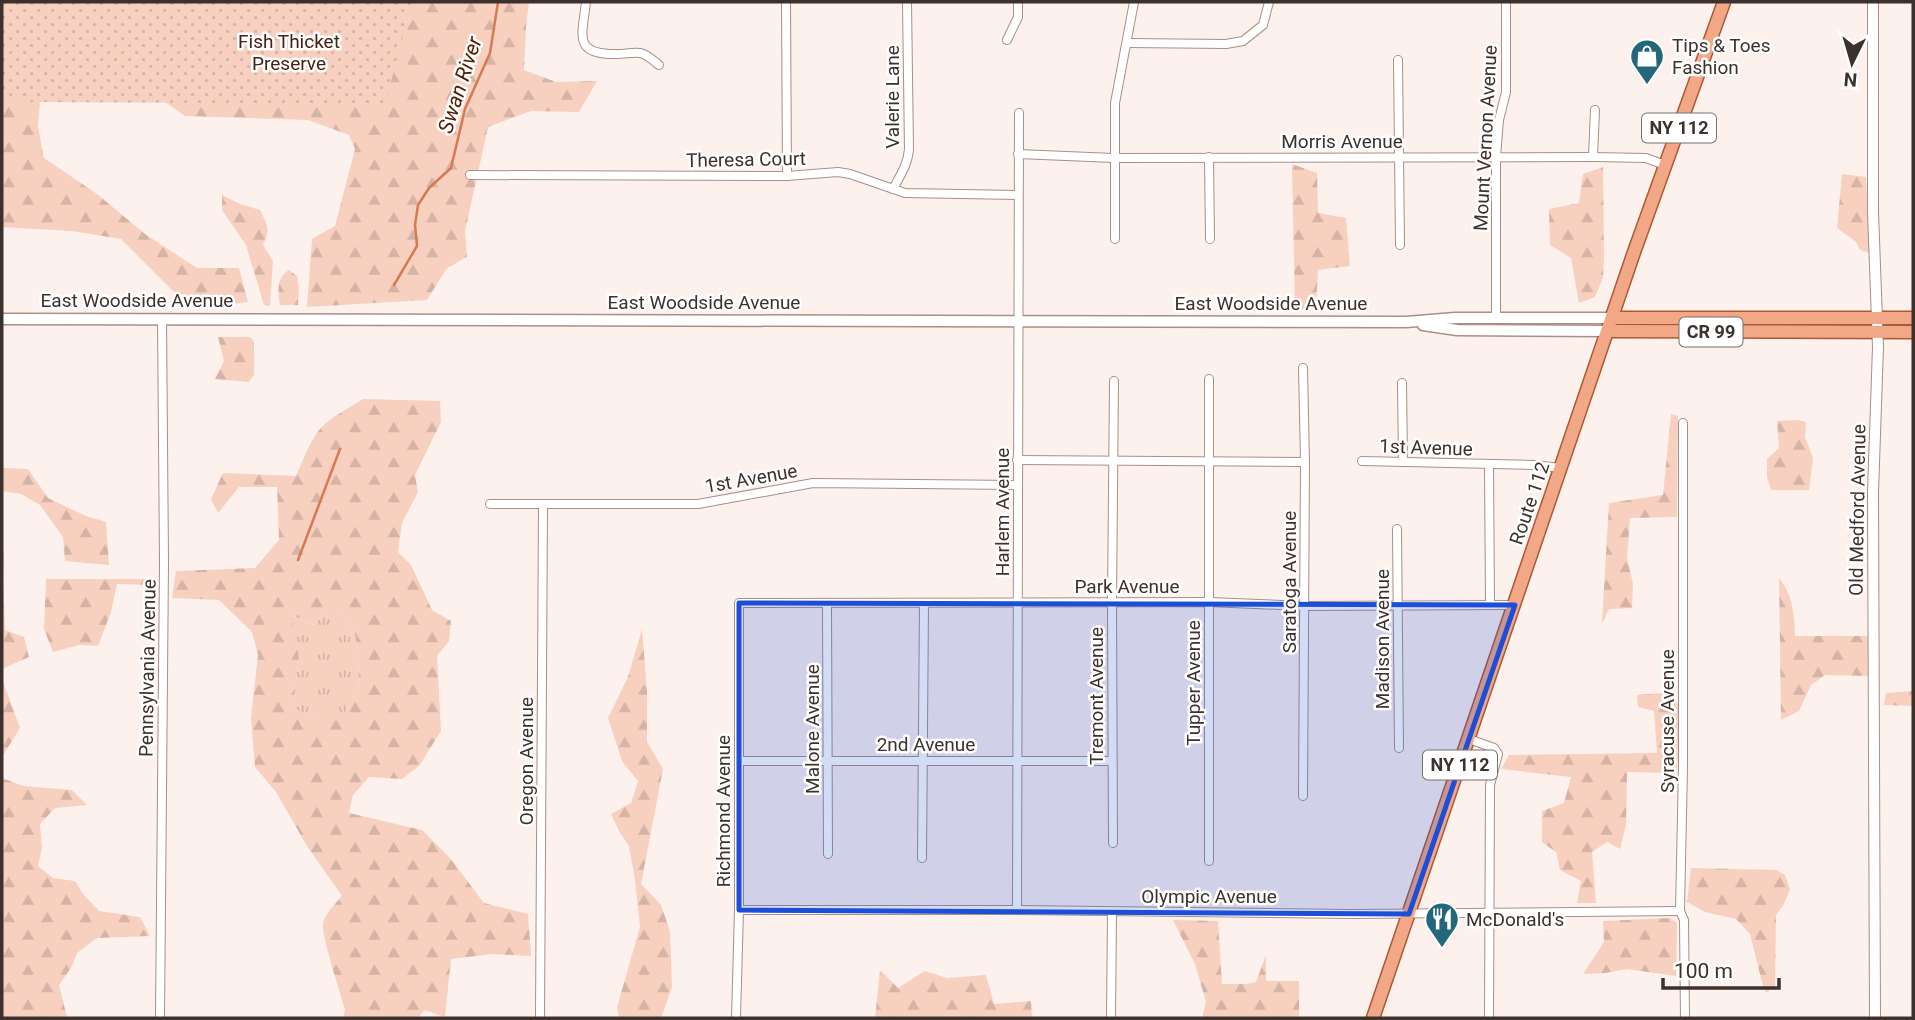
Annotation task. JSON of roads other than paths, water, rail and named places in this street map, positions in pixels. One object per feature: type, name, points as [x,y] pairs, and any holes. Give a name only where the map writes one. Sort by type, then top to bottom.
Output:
[{"type":"main road","name":"Route 112","points":[[1373,1018],[1612,318],[1724,2]]},
{"type":"main road","name":"East Woodside Avenue","points":[[2,319],[1406,323],[1455,318],[1877,317]]},
{"type":"main road","name":"CR 99","points":[[1877,317],[1913,318]]},
{"type":"main road","name":"East Woodside Avenue","points":[[1406,323],[1457,330],[1878,332]]},
{"type":"main road","name":"CR 99","points":[[1878,332],[1913,332]]},
{"type":"street","points":[[586,2],[582,30],[587,48],[601,54],[643,53],[659,65]]},
{"type":"street","points":[[786,2],[787,176]]},
{"type":"street","name":"Valerie Lane","points":[[893,189],[904,168],[909,149],[907,2]]},
{"type":"street","points":[[1007,40],[1018,17],[1017,2]]},
{"type":"street","points":[[1115,239],[1115,103],[1135,2]]},
{"type":"street","points":[[1128,43],[1226,44],[1243,41],[1263,25],[1269,2]]},
{"type":"street","name":"Mount Vernon Avenue","points":[[1496,318],[1496,157],[1499,120],[1506,92],[1506,2]]},
{"type":"street","name":"Old Medford Avenue","points":[[1873,2],[1873,212],[1878,332],[1873,492],[1875,1018]]},
{"type":"street","points":[[1398,60],[1400,245]]},
{"type":"street","points":[[1593,157],[1595,110]]},
{"type":"street","name":"Harlem Avenue","points":[[1017,910],[1019,113]]},
{"type":"street","name":"Morris Avenue","points":[[1018,154],[1114,158],[1593,157],[1646,158],[1665,165]]},
{"type":"street","points":[[1209,157],[1210,239]]},
{"type":"street","name":"Theresa Court","points":[[470,174],[787,176],[838,172],[905,192],[1018,195]]},
{"type":"street","name":"Pennsylvania Avenue","points":[[160,1018],[162,319]]},
{"type":"street","name":"Saratoga Avenue","points":[[1303,368],[1303,796]]},
{"type":"street","name":"Tupper Avenue","points":[[1209,379],[1209,861]]},
{"type":"street","name":"Tremont Avenue","points":[[1113,843],[1114,381]]},
{"type":"street","points":[[1402,383],[1403,462]]},
{"type":"street","name":"Syracuse Avenue","points":[[1683,424],[1683,767],[1680,911],[1684,920],[1685,1018]]},
{"type":"street","points":[[1017,460],[1305,462]]},
{"type":"street","name":"1st Avenue","points":[[1362,461],[1561,468]]},
{"type":"street","points":[[1489,464],[1490,605]]},
{"type":"street","name":"1st Avenue","points":[[490,504],[698,504],[813,483],[1017,485]]},
{"type":"street","name":"Oregon Avenue","points":[[540,1018],[543,505]]},
{"type":"street","name":"Madison Avenue","points":[[1397,529],[1399,748]]},
{"type":"street","name":"Park Avenue","points":[[739,603],[1209,602],[1305,606],[1515,605]]},
{"type":"street","name":"Richmond Avenue","points":[[736,1018],[739,910],[739,603]]},
{"type":"street","points":[[922,858],[924,603]]},
{"type":"street","name":"Malone Avenue","points":[[827,604],[828,854]]},
{"type":"street","points":[[1469,739],[1494,748],[1498,754],[1490,785],[1489,1018]]},
{"type":"street","name":"2nd Avenue","points":[[739,761],[1112,761]]},
{"type":"street","name":"Olympic Avenue","points":[[739,910],[1409,914],[1680,911]]},
{"type":"street","points":[[1111,1018],[1112,912]]},
{"type":"waterway","name":"Swan River","points":[[394,285],[417,246],[415,225],[418,205],[429,188],[451,168],[465,109],[490,53],[498,2]]},
{"type":"waterway","name":"Swan River","points":[[298,560],[340,449]]},
{"type":"place","name":"Tips & Toes Fashion","points":[[1647,86]]},
{"type":"place","name":"McDonald's","points":[[1442,949]]},
{"type":"park label","name":"Fish Thicket Preserve","points":[[289,52]]}]
